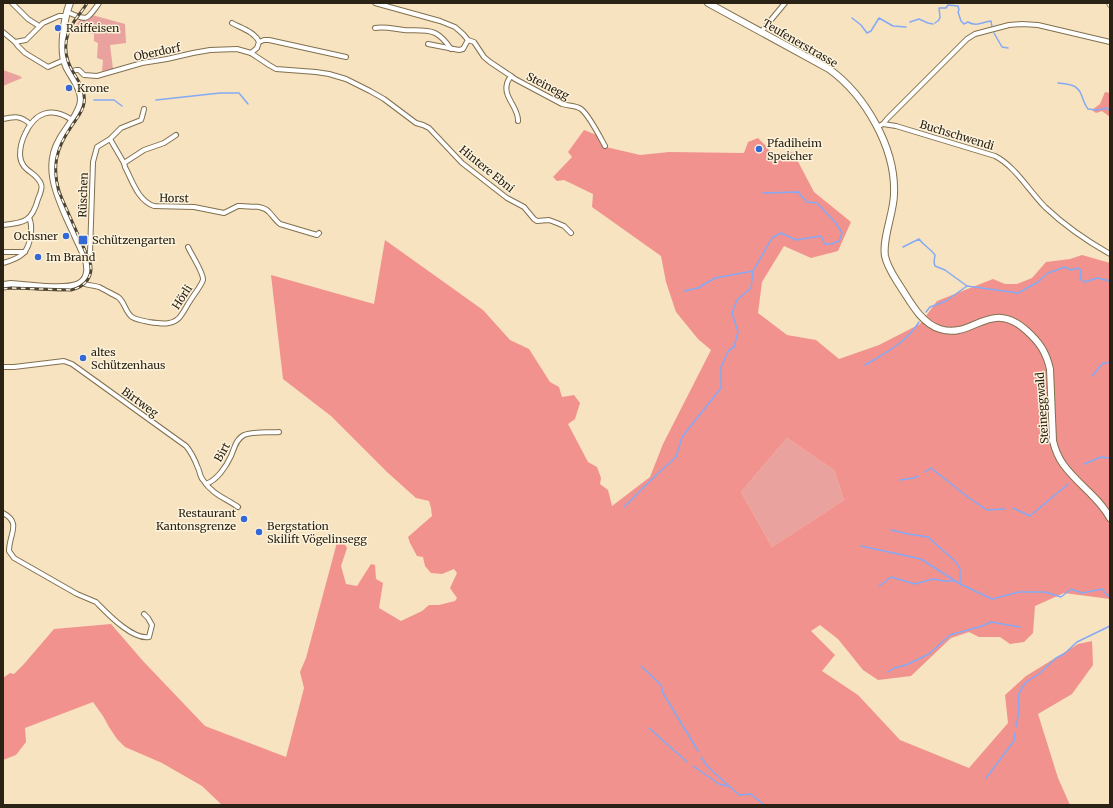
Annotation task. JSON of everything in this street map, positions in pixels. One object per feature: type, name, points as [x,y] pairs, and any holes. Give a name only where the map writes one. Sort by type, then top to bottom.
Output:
[{"type":"main road","points":[[3,285],[11,284],[66,288],[75,286],[86,276],[87,271],[85,257],[57,194],[52,171],[53,160],[58,143],[78,110],[81,100],[78,88],[64,60],[63,51],[66,14],[70,3]]},
{"type":"main road","name":"Teufenerstrasse","points":[[708,3],[829,69],[851,88],[880,126],[889,157],[894,183],[894,203],[885,242],[885,258],[893,275],[922,318],[929,324],[939,329]]},
{"type":"main road","name":"Steineggwald","points":[[939,329],[948,331],[957,330],[984,320],[1006,318],[1022,326],[1044,349],[1050,369],[1053,441],[1056,452],[1062,463],[1100,503],[1110,518]]},
{"type":"street","points":[[12,3],[28,19],[39,26]]},
{"type":"street","points":[[15,42],[26,40],[39,26],[60,16],[66,14],[86,18],[92,14],[99,3]]},
{"type":"street","name":"Steinegg","points":[[376,3],[455,27],[468,40],[474,42],[484,57],[515,79],[562,104],[581,109],[596,129],[605,146]]},
{"type":"street","points":[[761,32],[785,3]]},
{"type":"street","points":[[232,23],[255,35],[259,42],[257,48],[252,53]]},
{"type":"street","points":[[880,126],[967,39],[975,34],[1009,25],[1022,24],[1038,25],[1110,42]]},
{"type":"street","points":[[375,28],[380,27],[430,32],[440,37],[449,45],[451,49]]},
{"type":"street","points":[[3,32],[25,53],[48,67],[64,60]]},
{"type":"street","points":[[259,42],[269,40],[346,57]]},
{"type":"street","points":[[428,44],[459,50],[463,49],[468,40]]},
{"type":"street","name":"Oberdorf","points":[[70,72],[79,70],[84,75],[97,76],[147,62],[210,50],[237,49],[252,53],[269,66],[276,69],[316,72],[346,79],[384,99],[397,109]]},
{"type":"street","name":"Steinegg","points":[[511,76],[506,90],[519,117],[518,121]]},
{"type":"street","name":"Rüschen","points":[[85,257],[90,253],[93,168],[97,147],[110,139],[122,128],[141,120],[144,109]]},
{"type":"street","name":"Hintere Ebni","points":[[397,109],[416,123],[429,128],[462,163],[507,198],[524,207],[534,219],[537,221],[550,220],[557,222],[571,233]]},
{"type":"street","points":[[3,225],[16,224],[30,218],[33,214],[42,187],[38,178],[24,167],[21,161],[20,154],[23,139],[30,124],[38,116],[49,112],[60,114],[72,120]]},
{"type":"street","points":[[3,118],[21,118],[30,124]]},
{"type":"street","name":"Buchschwendi","points":[[880,126],[896,126],[1002,159],[1012,168],[1045,207],[1079,234],[1110,254]]},
{"type":"street","points":[[110,139],[124,163],[144,150],[164,143],[176,135]]},
{"type":"street","name":"Horst","points":[[124,163],[138,193],[148,204],[154,206],[194,207],[224,213],[238,206],[264,208],[280,224],[317,234],[319,233]]},
{"type":"street","points":[[3,263],[21,257],[26,252],[31,235],[32,222],[30,218]]},
{"type":"street","name":"Hörli","points":[[81,282],[98,287],[118,298],[123,302],[131,316],[136,319],[168,324],[178,319],[182,314],[203,280],[201,271],[188,247]]},
{"type":"street","points":[[3,252],[26,252]]},
{"type":"street","name":"Birtweg","points":[[3,367],[64,362],[72,364],[186,446],[196,461],[202,479],[206,484],[217,496],[238,507]]},
{"type":"street","name":"Birt","points":[[206,484],[217,477],[230,457],[238,440],[243,436],[279,432]]},
{"type":"street","points":[[3,513],[11,518],[14,523],[9,551],[18,561],[78,594],[96,602],[133,634],[144,638],[149,637],[152,625],[144,614]]},
{"type":"shaded area","points":[[92,15],[125,24],[126,43],[110,45],[113,69],[102,71],[103,60],[97,58],[98,43],[94,41],[94,34],[83,33],[83,31],[73,29],[80,20]]},
{"type":"shaded area","points":[[3,70],[20,76],[22,78],[3,86]]},
{"type":"shaded area","points":[[1105,92],[1110,93],[1110,117],[1102,111],[1096,113],[1092,110],[1100,104]]},
{"type":"shaded area","points":[[584,130],[599,136],[606,147],[640,155],[669,152],[744,153],[748,142],[758,138],[767,147],[771,154],[793,152],[814,192],[851,222],[838,251],[811,258],[784,246],[762,282],[758,313],[787,335],[816,340],[839,359],[879,345],[920,324],[937,301],[993,279],[1005,284],[1017,284],[1032,278],[1046,262],[1070,259],[1082,255],[1110,263],[1110,599],[1064,593],[1035,606],[1033,633],[1024,642],[1010,644],[1000,637],[979,637],[969,632],[951,638],[911,676],[878,680],[863,670],[838,639],[820,625],[811,631],[835,655],[822,671],[858,695],[900,740],[969,768],[1008,723],[1005,695],[1026,676],[1078,644],[1092,641],[1093,665],[1072,694],[1038,714],[1058,778],[1070,805],[222,805],[202,786],[162,763],[125,747],[117,739],[93,702],[25,728],[26,742],[16,755],[3,760],[3,678],[10,673],[14,674],[54,629],[111,624],[143,661],[205,726],[286,757],[304,688],[300,672],[306,658],[339,535],[347,548],[341,566],[346,584],[357,586],[371,564],[375,565],[376,579],[383,583],[379,608],[401,621],[422,611],[429,605],[439,605],[455,601],[457,598],[450,588],[457,573],[454,569],[442,574],[431,573],[425,566],[423,557],[417,556],[408,537],[432,516],[429,501],[416,498],[387,472],[331,416],[283,379],[271,275],[374,304],[385,240],[483,310],[510,340],[529,349],[550,382],[559,387],[562,397],[574,395],[580,403],[575,419],[568,424],[588,462],[597,467],[601,478],[600,484],[608,490],[612,506],[650,477],[663,444],[711,350],[698,339],[676,312],[666,282],[661,256],[592,207],[593,194],[564,180],[557,181],[553,177],[572,157],[568,152]],"holes":[[[787,438],[834,470],[844,500],[772,547],[741,492]]]},
{"type":"shaded area","points":[[787,438],[834,470],[844,500],[772,547],[741,492]]},
{"type":"waterway","points":[[935,23],[940,17],[939,8],[946,8],[948,5],[958,6],[958,12],[961,21],[964,24],[968,22],[977,24],[991,21],[992,27]]},
{"type":"waterway","points":[[852,18],[861,25],[867,33],[871,31],[879,18],[893,26],[906,27]]},
{"type":"waterway","points":[[910,22],[919,19],[933,24]]},
{"type":"waterway","points":[[994,33],[1002,47],[1008,48]]},
{"type":"waterway","points":[[1058,83],[1071,85],[1077,88],[1088,109],[1097,110],[1107,108],[1110,111]]},
{"type":"waterway","points":[[156,100],[220,93],[239,93],[248,104]]},
{"type":"waterway","points":[[94,100],[114,100],[122,106]]},
{"type":"waterway","points":[[624,507],[676,457],[682,437],[721,388],[721,367],[729,350],[734,347],[738,332],[732,313],[737,300],[751,288],[753,271],[772,238],[781,233],[796,240],[821,236],[825,244],[831,244],[839,241],[842,233],[835,222],[817,203],[807,202],[798,192],[763,193]]},
{"type":"waterway","points":[[903,247],[919,239],[935,255],[935,266],[945,270],[967,286],[1018,293],[1038,282],[1048,273],[1065,267],[1071,270],[1078,268],[1081,270],[1080,279],[1085,282],[1097,278],[1110,281]]},
{"type":"waterway","points":[[684,291],[698,288],[715,278],[753,271]]},
{"type":"waterway","points":[[926,312],[930,307],[946,301],[967,286]]},
{"type":"waterway","points":[[865,365],[901,342],[919,322]]},
{"type":"waterway","points":[[1092,376],[1102,364],[1110,362]]},
{"type":"waterway","points":[[1084,464],[1101,457],[1110,458]]},
{"type":"waterway","points":[[925,472],[931,468],[987,510],[1005,509]]},
{"type":"waterway","points":[[900,480],[918,476]]},
{"type":"waterway","points":[[1013,508],[1030,516],[1068,484]]},
{"type":"waterway","points":[[891,530],[928,537],[956,562],[960,569],[960,584]]},
{"type":"waterway","points":[[861,546],[921,559],[960,584],[992,599],[1019,592],[1045,592],[1061,597],[1071,589],[1082,593],[1102,589],[1108,596],[1110,595]]},
{"type":"waterway","points":[[879,586],[891,577],[915,584],[933,579],[954,581]]},
{"type":"waterway","points":[[888,672],[894,668],[906,665],[929,654],[950,635],[991,622],[1020,627]]},
{"type":"waterway","points":[[1016,727],[1019,712],[1018,695],[1025,683],[1040,673],[1056,658],[1064,654],[1077,642],[1110,626]]},
{"type":"waterway","points":[[641,666],[661,685],[663,693],[698,751]]},
{"type":"waterway","points":[[649,728],[687,762]]},
{"type":"waterway","points":[[986,778],[1014,741],[1015,733]]},
{"type":"waterway","points":[[701,757],[708,767],[739,795],[751,794],[764,805]]},
{"type":"waterway","points":[[693,766],[719,784],[727,786]]},
{"type":"railway","points":[[3,289],[71,290],[84,284],[91,272],[90,262],[59,192],[56,174],[59,150],[66,135],[81,112],[84,103],[81,86],[67,58],[66,40],[69,30],[87,3]]},
{"type":"place","name":"Raiffeisen","points":[[58,28]]},
{"type":"place","name":"Krone","points":[[69,88]]},
{"type":"place","name":"Pfadiheim Speicher","points":[[759,149]]},
{"type":"place","name":"Ochsner","points":[[66,236]]},
{"type":"place","name":"Schützengarten","points":[[83,240]]},
{"type":"place","name":"Im Brand","points":[[38,257]]},
{"type":"place","name":"altes Schützenhaus","points":[[83,358]]},
{"type":"place","name":"Restaurant Kantonsgrenze","points":[[244,519]]},
{"type":"place","name":"Bergstation Skilift Vögelinsegg","points":[[259,532]]}]
